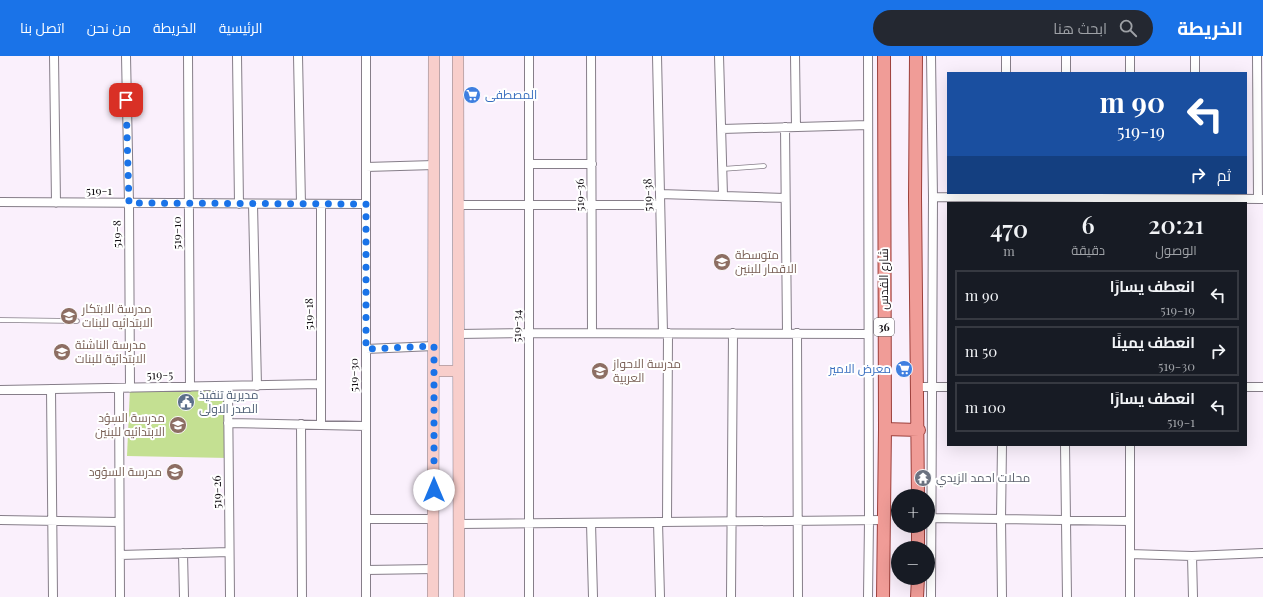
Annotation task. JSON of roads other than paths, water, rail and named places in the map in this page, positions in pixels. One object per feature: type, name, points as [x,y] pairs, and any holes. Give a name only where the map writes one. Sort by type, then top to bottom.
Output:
[{"type":"main road","name":"شارع القدس","points":[[883,597],[885,428],[884,56]]},
{"type":"main road","points":[[916,56],[915,197],[918,489]]},
{"type":"main road","points":[[885,428],[918,430]]},
{"type":"main road","points":[[917,597],[918,585]]},
{"type":"street","points":[[54,56],[56,202]]},
{"type":"street","name":"519-8","points":[[126,56],[129,203],[130,388]]},
{"type":"street","name":"519-10","points":[[188,56],[190,387]]},
{"type":"street","points":[[237,56],[239,204]]},
{"type":"street","points":[[298,56],[301,204]]},
{"type":"street","name":"519-30","points":[[366,56],[366,597]]},
{"type":"street","points":[[433,597],[434,56]]},
{"type":"street","points":[[458,56],[459,597]]},
{"type":"street","name":"519-34","points":[[529,56],[529,597]]},
{"type":"street","name":"519-36","points":[[592,56],[592,333]]},
{"type":"street","name":"519-38","points":[[657,56],[660,205],[665,333],[663,522],[660,597]]},
{"type":"street","points":[[719,56],[723,195]]},
{"type":"street","points":[[795,56],[796,127]]},
{"type":"street","points":[[868,56],[868,597]]},
{"type":"street","points":[[930,489],[933,197],[931,56]]},
{"type":"street","points":[[1006,56],[1006,72]]},
{"type":"street","points":[[1066,56],[1066,72]]},
{"type":"street","points":[[1130,56],[1130,72]]},
{"type":"street","points":[[1195,56],[1195,72]]},
{"type":"street","points":[[933,197],[1004,198],[1066,196],[1132,198],[1195,196],[1205,201],[1260,199],[1257,56]]},
{"type":"street","points":[[722,128],[868,125]]},
{"type":"street","points":[[785,127],[787,334]]},
{"type":"street","points":[[529,164],[592,164]]},
{"type":"street","points":[[366,167],[434,165]]},
{"type":"street","points":[[660,194],[785,198]]},
{"type":"street","name":"519-1","points":[[0,202],[366,204]]},
{"type":"street","points":[[253,204],[257,386]]},
{"type":"street","name":"519-18","points":[[321,204],[321,425]]},
{"type":"street","points":[[458,205],[660,205]]},
{"type":"street","points":[[731,597],[730,522],[733,333]]},
{"type":"street","points":[[458,334],[868,334]]},
{"type":"street","points":[[797,334],[798,597]]},
{"type":"street","points":[[366,349],[434,346]]},
{"type":"street","points":[[434,371],[458,371]]},
{"type":"street","name":"519-5","points":[[0,390],[321,384]]},
{"type":"street","name":"519-26","points":[[228,386],[230,597]]},
{"type":"street","points":[[918,387],[947,387]]},
{"type":"street","points":[[1247,387],[1263,387]]},
{"type":"street","points":[[119,388],[120,597]]},
{"type":"street","points":[[51,389],[53,597]]},
{"type":"street","points":[[228,423],[366,426]]},
{"type":"street","points":[[301,424],[302,597]]},
{"type":"street","points":[[1002,446],[1002,597]]},
{"type":"street","points":[[1065,446],[1067,597]]},
{"type":"street","points":[[1130,446],[1130,597]]},
{"type":"street","points":[[366,518],[434,519]]},
{"type":"street","points":[[935,518],[1129,521]]},
{"type":"street","points":[[0,520],[120,522]]},
{"type":"street","points":[[458,524],[884,520]]},
{"type":"street","points":[[591,523],[592,597]]},
{"type":"street","points":[[930,533],[931,597]]},
{"type":"street","points":[[120,554],[229,552]]},
{"type":"street","points":[[183,553],[184,597]]},
{"type":"street","points":[[1130,554],[1192,556],[1263,553]]},
{"type":"street","points":[[1192,556],[1193,597]]},
{"type":"street","points":[[366,570],[434,569]]},
{"type":"lane","points":[[722,170],[764,166]]},
{"type":"lane","points":[[0,320],[77,321]]},
{"type":"place","name":"المصطفى","points":[[472,95]]},
{"type":"place","name":"متوسطة الاقمار للبنين","points":[[722,262]]},
{"type":"place","name":"مدرسة الابتكار الابتدائيه للبنات","points":[[69,316]]},
{"type":"place","name":"مدرسة الناشئة الابتدائية للبنات","points":[[62,352]]},
{"type":"place","name":"معرض الامير","points":[[904,369]]},
{"type":"place","name":"مدرسة الاحواز العربية","points":[[600,371]]},
{"type":"place","name":"مديرية تنفيذ الصدر الاولى","points":[[186,402]]},
{"type":"place","name":"مدرسة السؤد الابتدائيه للبنين","points":[[178,425]]},
{"type":"place","name":"مدرسة السؤود","points":[[175,472]]},
{"type":"place","name":"محلات احمد الزيدي","points":[[923,478]]}]
